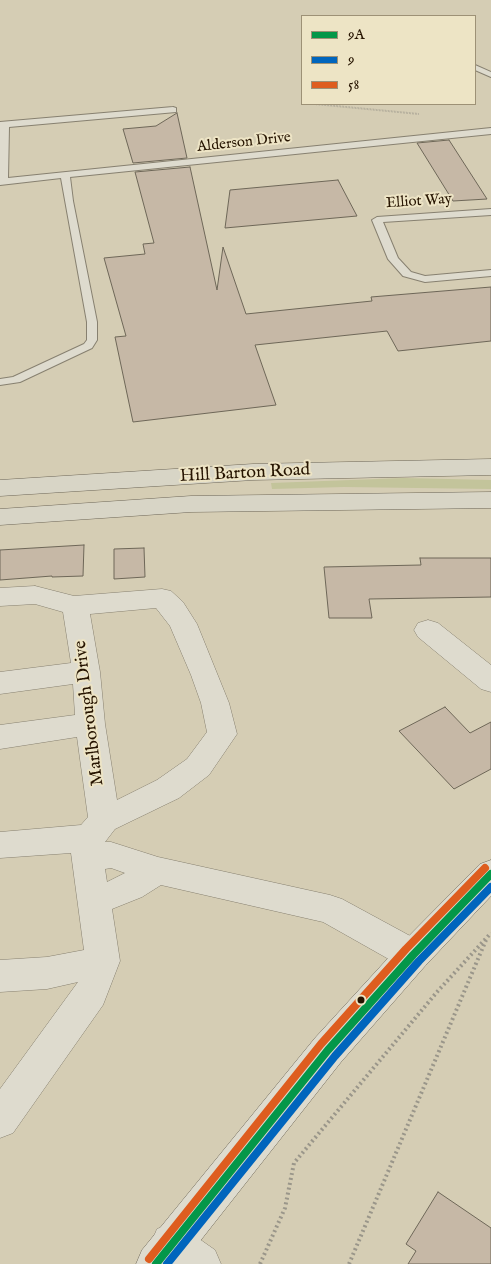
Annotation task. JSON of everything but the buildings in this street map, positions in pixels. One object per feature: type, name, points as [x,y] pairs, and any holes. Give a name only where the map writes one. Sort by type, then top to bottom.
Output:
[{"type":"main road","name":"Hill Barton Road","points":[[0,488],[253,472],[491,467]]},
{"type":"main road","name":"Hill Barton Road","points":[[0,517],[191,504],[491,500]]},
{"type":"street","points":[[0,597],[35,596],[74,606],[162,598],[173,609],[183,624],[205,675],[222,734],[198,768],[93,838],[0,845]]},
{"type":"street","name":"Marlborough Drive","points":[[74,606],[79,620],[86,672],[90,724],[93,902],[103,961]]},
{"type":"street","points":[[428,630],[491,681]]},
{"type":"street","points":[[0,683],[86,672]]},
{"type":"street","points":[[0,737],[90,724]]},
{"type":"street","points":[[93,838],[112,855],[158,871],[330,909],[413,955]]},
{"type":"street","points":[[93,902],[130,887],[158,871]]},
{"type":"street","points":[[176,1257],[328,1050],[413,955],[491,874]]},
{"type":"street","points":[[0,976],[48,973],[103,961]]},
{"type":"street","points":[[0,1120],[91,994],[103,961]]},
{"type":"lane","points":[[476,67],[491,75]]},
{"type":"lane","points":[[1,182],[2,125],[172,110]]},
{"type":"lane","name":"Alderson Drive","points":[[1,182],[491,131]]},
{"type":"lane","points":[[0,382],[16,380],[88,346],[92,340],[92,322],[68,201],[65,176]]},
{"type":"lane","name":"Elliot Way","points":[[491,212],[377,220],[393,259],[407,274],[425,279],[491,273]]},
{"type":"path","points":[[325,105],[414,113],[449,119],[462,134]]},
{"type":"path","points":[[260,1264],[285,1208],[294,1163],[437,992],[489,935]]},
{"type":"path","points":[[349,1264],[489,935]]},
{"type":"green space","points":[[404,478],[491,480],[491,489],[344,487],[272,489],[271,483]]},
{"type":"transit line","name":"58","points":[[149,1259],[321,1044],[406,949],[485,868]]},
{"type":"transit line","name":"9A","points":[[156,1264],[328,1050],[413,955],[491,874]]},
{"type":"transit line","name":"9","points":[[167,1264],[335,1056],[419,961],[491,887]]}]
